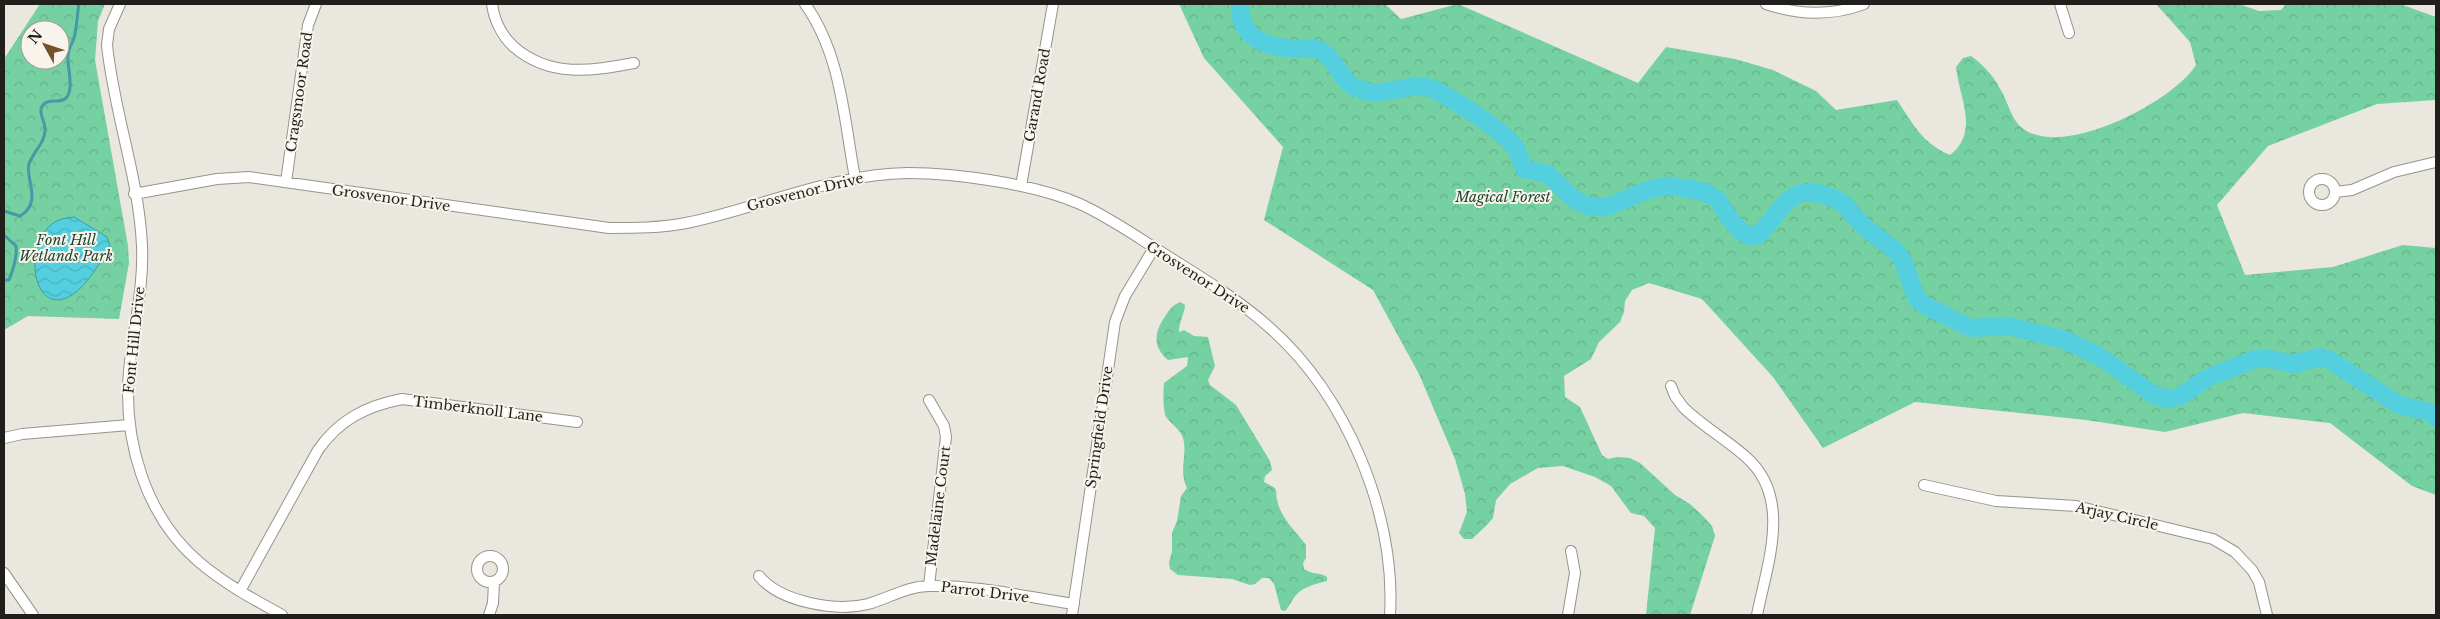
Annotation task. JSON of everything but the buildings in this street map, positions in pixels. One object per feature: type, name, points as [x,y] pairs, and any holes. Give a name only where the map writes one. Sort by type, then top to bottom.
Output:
[{"type":"street","name":"Font Hill Drive","points":[[120,4],[110,29],[108,45],[142,247],[130,371],[128,425],[142,477],[166,522],[198,561],[240,591],[282,615]]},
{"type":"street","name":"Cragsmoor Road","points":[[286,182],[308,25],[316,4]]},
{"type":"street","points":[[492,4],[498,26],[510,43],[525,56],[541,65],[559,70],[577,71],[634,63]]},
{"type":"street","points":[[805,4],[816,19],[828,44],[835,69],[855,178]]},
{"type":"street","name":"Garand Road","points":[[1021,186],[1053,4]]},
{"type":"street","points":[[1766,4],[1801,13],[1819,13],[1864,4]]},
{"type":"street","points":[[2060,4],[2069,34]]},
{"type":"street","points":[[2335,192],[2352,190],[2394,172],[2436,162]]},
{"type":"street","name":"Grosvenor Drive","points":[[134,194],[217,178],[249,177],[609,228],[686,223],[855,178],[907,173],[935,174],[1021,186],[1057,195],[1081,205],[1154,248],[1243,305],[1285,342],[1320,385],[1357,450],[1377,507],[1386,549],[1390,583],[1390,615]]},
{"type":"street","name":"Springfield Drive","points":[[1072,615],[1116,322],[1125,296],[1154,248]]},
{"type":"street","points":[[1671,386],[1683,407],[1748,458],[1758,470],[1767,486],[1772,501],[1774,534],[1756,615]]},
{"type":"street","name":"Timberknoll Lane","points":[[240,591],[318,450],[328,436],[357,413],[372,406],[402,399],[577,422]]},
{"type":"street","name":"Madelaine Court","points":[[929,400],[944,426],[946,452],[932,541],[929,586]]},
{"type":"street","points":[[4,438],[22,434],[128,425]]},
{"type":"street","name":"Arjay Circle","points":[[1924,485],[1996,501],[2076,506],[2213,539],[2235,552],[2252,570],[2259,582],[2267,615]]},
{"type":"street","points":[[1568,615],[1575,574],[1571,551]]},
{"type":"street","points":[[4,573],[33,615]]},
{"type":"street","name":"Parrot Drive","points":[[758,576],[774,591],[785,596],[844,607],[870,603],[911,588],[929,586],[957,587],[1074,604]]},
{"type":"street","points":[[489,615],[493,603],[494,582]]},
{"type":"green space","name":"Font Hill Wetlands Park","points":[[40,4],[105,4],[98,21],[95,60],[128,246],[129,263],[119,319],[28,316],[4,330],[4,59],[20,35],[20,70],[70,70],[70,20],[30,20]]},
{"type":"green space","name":"Magical Forest","points":[[1179,4],[1385,4],[1401,19],[1458,4],[1638,83],[1666,47],[1735,59],[1773,70],[1816,91],[1836,110],[1897,100],[1913,125],[1925,139],[1950,155],[1959,146],[1964,136],[1966,125],[1956,67],[1963,58],[1971,56],[1989,73],[2000,88],[2010,111],[2021,127],[2039,136],[2062,137],[2087,132],[2114,123],[2141,110],[2183,80],[2196,65],[2190,42],[2156,4],[2239,4],[2259,11],[2281,10],[2286,4],[2400,4],[2436,17],[2436,100],[2377,104],[2268,146],[2217,205],[2245,275],[2333,267],[2403,245],[2436,248],[2436,495],[2412,486],[2330,423],[2243,413],[2165,432],[2086,420],[1915,402],[1823,448],[1773,377],[1702,299],[1649,283],[1632,290],[1625,301],[1624,312],[1620,322],[1599,342],[1591,359],[1564,376],[1565,397],[1580,407],[1602,455],[1608,459],[1617,457],[1630,458],[1640,463],[1675,495],[1690,504],[1712,526],[1715,536],[1690,615],[1646,615],[1655,528],[1644,516],[1631,513],[1611,486],[1595,477],[1563,466],[1538,468],[1510,484],[1496,500],[1493,518],[1472,539],[1464,539],[1459,533],[1467,512],[1465,494],[1455,459],[1419,374],[1373,290],[1264,220],[1283,147],[1204,58]]},
{"type":"green space","points":[[1180,302],[1185,305],[1179,332],[1184,330],[1194,336],[1208,337],[1215,366],[1208,380],[1210,385],[1236,405],[1270,461],[1272,470],[1265,476],[1264,482],[1275,488],[1281,512],[1306,545],[1304,569],[1327,577],[1327,581],[1300,591],[1285,611],[1281,610],[1274,584],[1269,578],[1262,578],[1255,584],[1250,585],[1232,579],[1178,575],[1170,569],[1172,533],[1177,521],[1181,496],[1187,488],[1183,475],[1183,438],[1166,417],[1164,383],[1187,366],[1188,357],[1168,360],[1159,349],[1157,333],[1167,313],[1175,304]]},
{"type":"water","points":[[74,217],[107,237],[110,246],[83,286],[72,295],[58,300],[47,296],[40,287],[36,273],[35,258],[39,242],[47,229],[59,220]]},
{"type":"waterway","points":[[4,211],[20,216],[31,205],[32,191],[28,170],[33,155],[44,135],[45,127],[41,108],[48,102],[64,99],[69,93],[68,53],[75,34],[79,4]]},
{"type":"waterway","points":[[1240,4],[1244,26],[1256,39],[1286,48],[1320,50],[1334,63],[1346,81],[1352,86],[1370,92],[1421,87],[1429,88],[1445,95],[1503,135],[1516,149],[1525,169],[1548,174],[1576,201],[1589,206],[1607,207],[1645,191],[1666,186],[1692,189],[1707,193],[1718,200],[1730,219],[1742,232],[1751,236],[1759,235],[1786,202],[1800,193],[1818,193],[1844,204],[1863,226],[1896,251],[1904,263],[1919,301],[1928,307],[1971,328],[2009,326],[2065,340],[2099,356],[2154,395],[2168,399],[2179,397],[2207,378],[2255,359],[2271,359],[2293,364],[2320,357],[2330,360],[2399,405],[2430,412],[2436,418]]},
{"type":"waterway","points":[[4,235],[16,246],[9,280],[4,280]]}]
